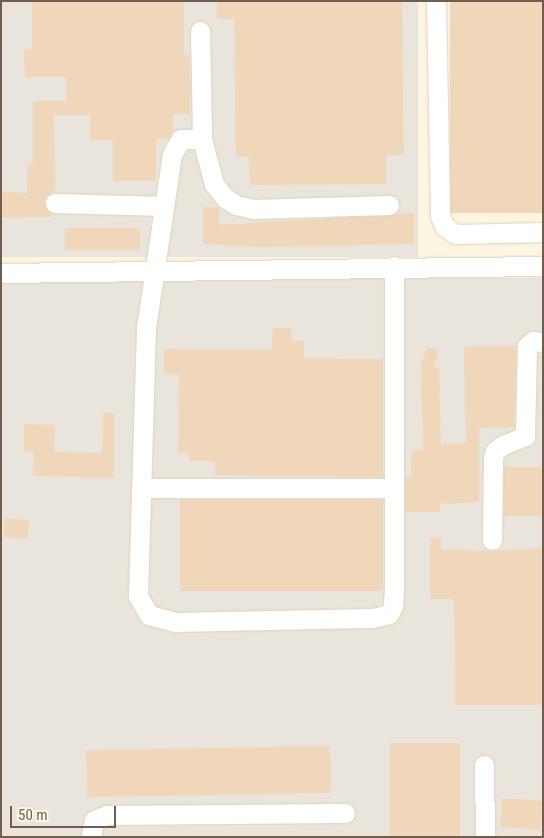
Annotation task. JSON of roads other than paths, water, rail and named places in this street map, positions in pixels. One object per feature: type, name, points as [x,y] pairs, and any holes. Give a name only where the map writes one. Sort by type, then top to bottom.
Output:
[{"type":"lane","points":[[436,1],[440,216],[445,227],[455,234],[543,232]]},
{"type":"lane","points":[[200,31],[202,139],[214,184],[225,198],[236,205],[253,209],[389,205]]},
{"type":"lane","points":[[202,139],[181,140],[175,144],[146,327],[138,596],[149,616],[176,622],[373,618],[389,614],[393,606],[394,589],[394,266]]},
{"type":"lane","points":[[56,203],[164,206]]},
{"type":"lane","points":[[1,272],[394,266],[543,266]]},
{"type":"lane","points":[[492,540],[493,458],[495,451],[503,445],[525,436],[527,346],[533,341],[543,342]]},
{"type":"lane","points":[[142,488],[393,488]]},
{"type":"lane","points":[[484,765],[485,837]]},
{"type":"lane","points":[[91,837],[94,820],[107,815],[345,813]]}]
